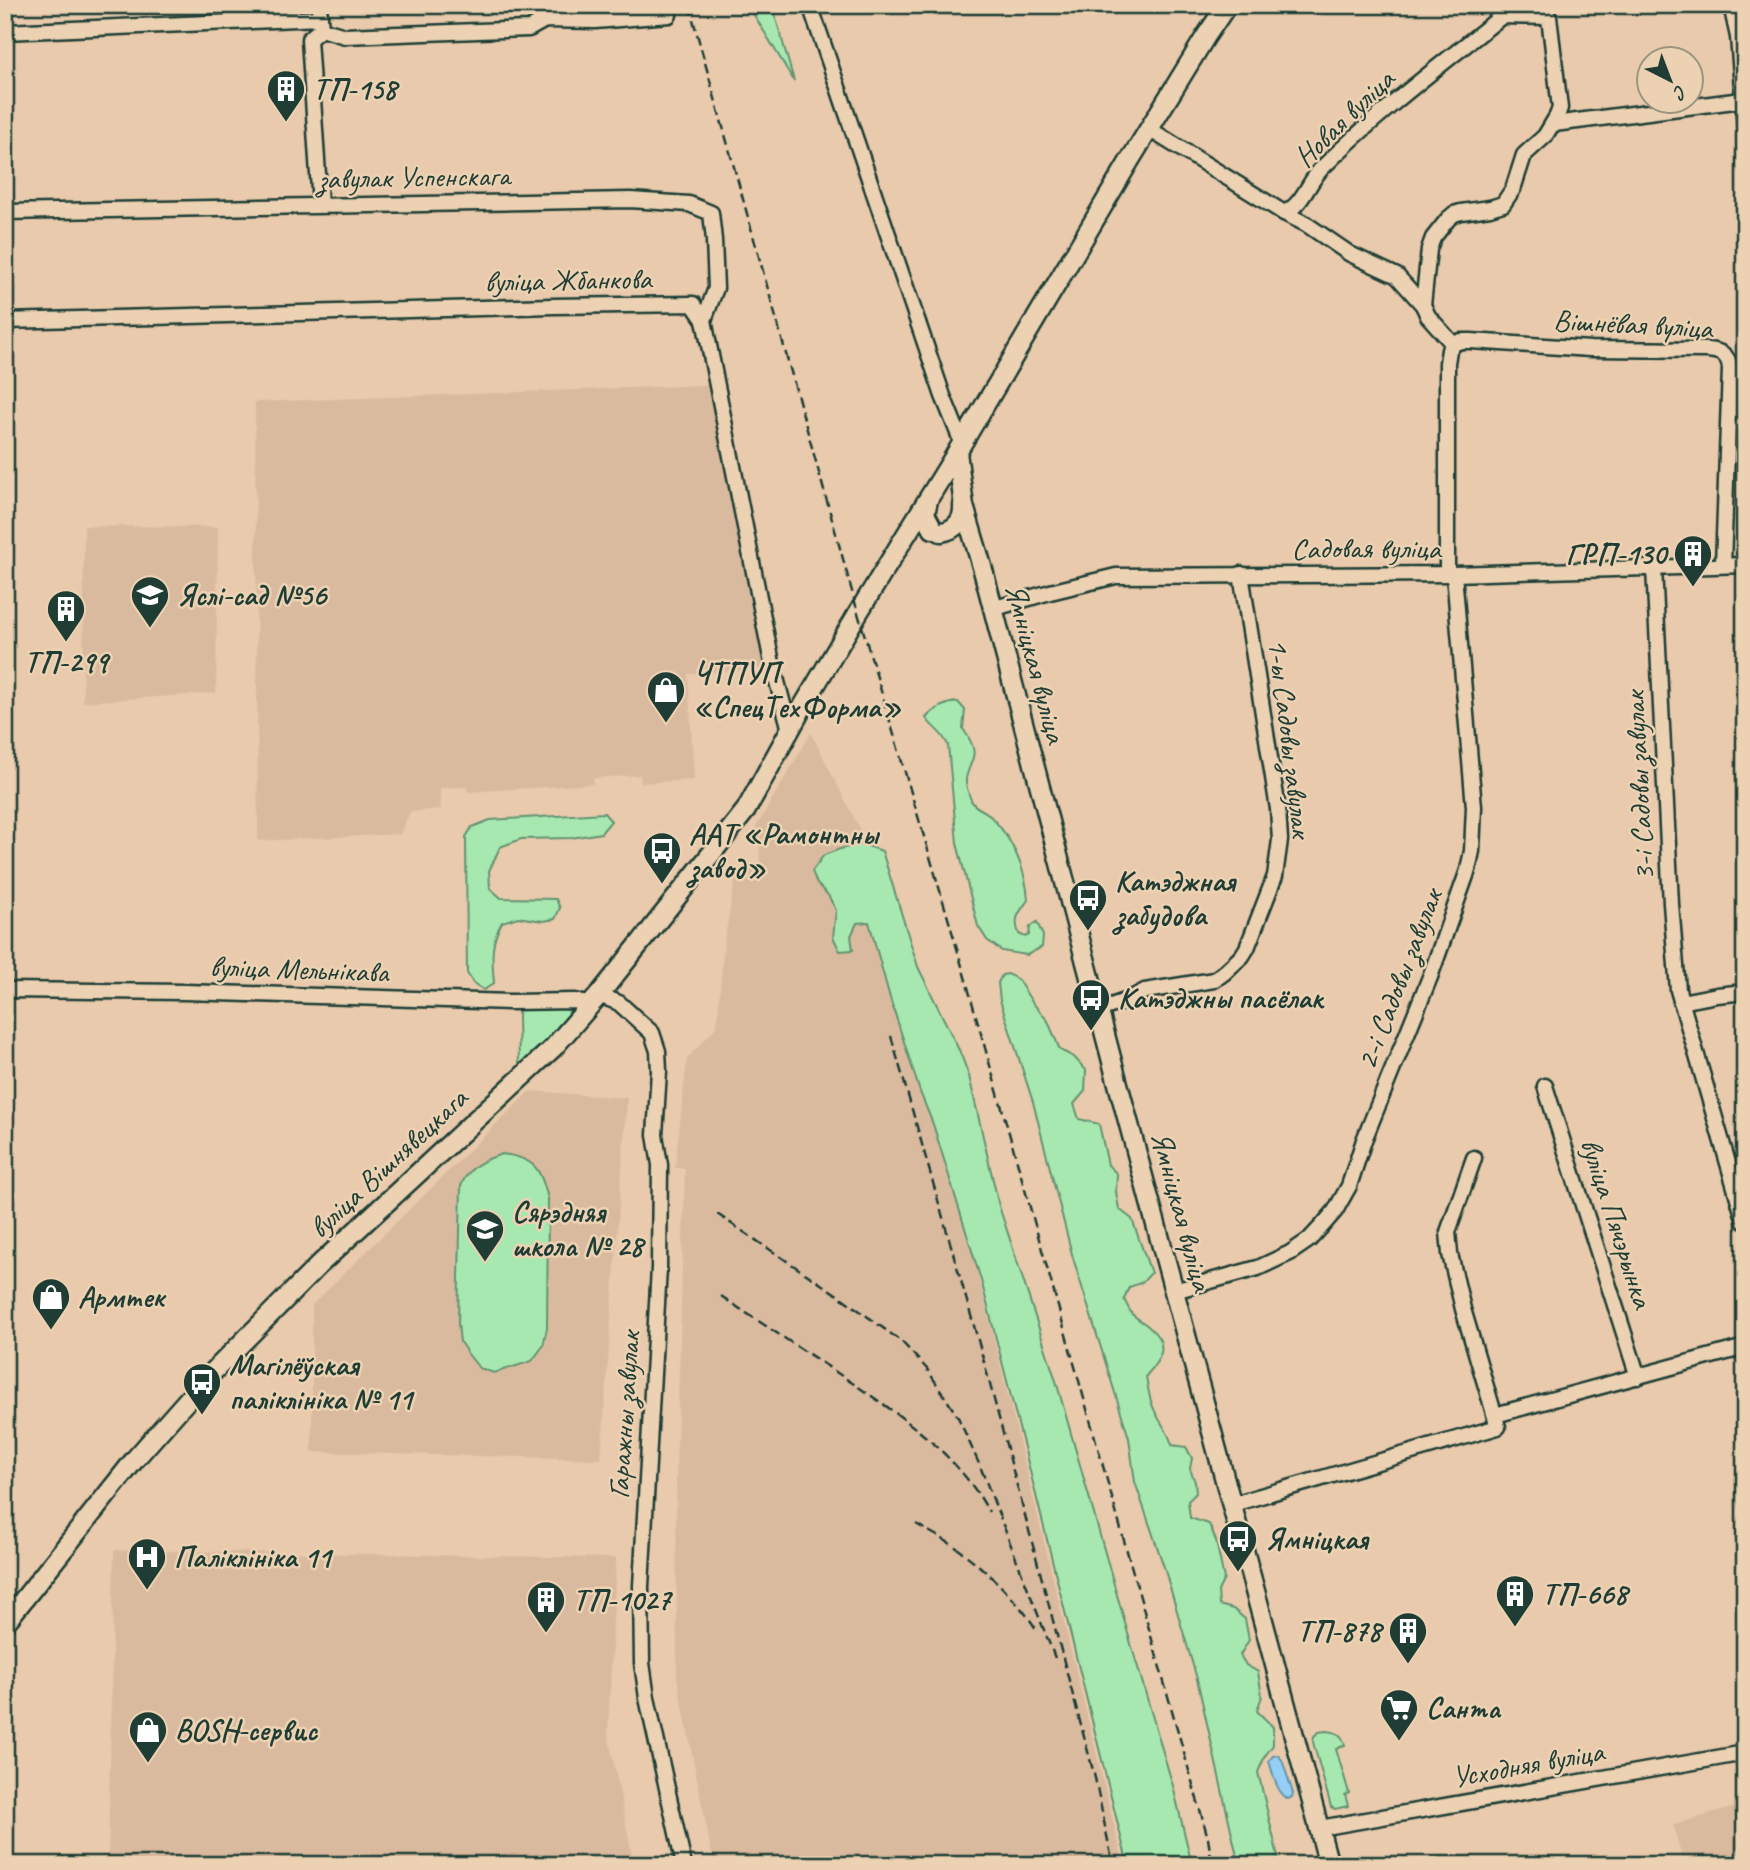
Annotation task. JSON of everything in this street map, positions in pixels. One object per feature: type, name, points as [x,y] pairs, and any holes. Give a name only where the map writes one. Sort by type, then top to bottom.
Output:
[{"type":"main road","name":"вуліца Вішнявецкага","points":[[5,1623],[136,1458],[205,1380],[329,1255],[553,1048],[595,1000],[746,810],[858,613],[1149,129],[1227,5]]},
{"type":"main road","name":"Ямніцкая вуліца","points":[[959,447],[964,506],[1329,1865]]},
{"type":"main road","points":[[903,542],[918,533],[937,530],[952,529],[959,523],[964,506],[951,491],[939,491],[928,499],[925,514],[937,530],[968,549],[983,570]]},
{"type":"street","points":[[810,5],[959,447]]},
{"type":"street","points":[[1731,5],[1738,37],[1745,127]]},
{"type":"street","points":[[1423,305],[1429,249],[1433,238],[1454,214],[1503,204],[1513,189],[1524,155],[1545,136],[1554,124],[1560,108],[1549,17],[1497,10]]},
{"type":"street","name":"Новая вуліца","points":[[1284,213],[1298,202],[1321,170],[1497,10]]},
{"type":"street","points":[[5,32],[320,18],[345,36],[528,29],[545,13],[595,20],[669,15]]},
{"type":"street","points":[[320,18],[310,39],[320,205]]},
{"type":"street","points":[[1738,37],[1745,18]]},
{"type":"street","points":[[1554,124],[1742,100]]},
{"type":"street","points":[[1149,129],[1306,224],[1350,254],[1397,276],[1453,344]]},
{"type":"street","name":"завулак Успенскага","points":[[5,212],[630,200],[689,204],[711,213],[716,288],[704,320]]},
{"type":"street","name":"вуліца Жбанкова","points":[[5,320],[693,304],[704,320]]},
{"type":"street","points":[[704,320],[772,663],[790,730]]},
{"type":"street","name":"Вішнёвая вуліца","points":[[1453,344],[1471,341],[1590,349],[1707,349],[1723,353],[1729,360],[1730,378],[1723,565]]},
{"type":"street","name":"2-і Садовы завулак","points":[[1174,1291],[1258,1268],[1290,1252],[1309,1240],[1340,1203],[1430,977],[1468,870],[1472,851],[1474,807],[1451,574],[1447,363],[1453,344]]},
{"type":"street","name":"Садовая вуліца","points":[[992,609],[1116,576],[1451,574],[1745,565]]},
{"type":"street","name":"3-і Садовы завулак","points":[[1654,568],[1677,979],[1690,1037],[1745,1222]]},
{"type":"street","name":"1-ы Садовы завулак","points":[[1099,1010],[1145,991],[1208,981],[1220,976],[1235,964],[1247,948],[1275,876],[1280,840],[1278,809],[1241,574]]},
{"type":"street","name":"вуліца Мельнікава","points":[[5,990],[185,992],[511,1002],[595,1000]]},
{"type":"street","points":[[1681,1002],[1745,992]]},
{"type":"street","name":"Гаражны завулак","points":[[595,1000],[619,1003],[652,1033],[658,1051],[655,1135],[660,1165],[659,1268],[640,1586],[642,1663],[647,1699],[684,1865]]},
{"type":"street","name":"вуліца Пячэрынка","points":[[1545,1086],[1638,1377]]},
{"type":"street","points":[[1474,1158],[1448,1232],[1450,1254],[1496,1421]]},
{"type":"street","points":[[1233,1504],[1638,1377],[1745,1347]]},
{"type":"street","name":"Усходняя вуліца","points":[[1320,1828],[1745,1753]]},
{"type":"shaded area","points":[[708,385],[764,669],[688,674],[694,780],[641,783],[640,775],[593,778],[593,784],[468,792],[467,787],[440,788],[441,809],[410,812],[400,834],[258,841],[255,402]]},
{"type":"shaded area","name":"Яслі-сад №56","points":[[84,526],[218,527],[216,693],[83,702]]},
{"type":"shaded area","points":[[811,733],[869,847],[926,1064],[1124,1865],[714,1865],[677,1677],[676,1477],[685,1168],[675,1168],[687,1059],[717,1026],[724,942],[737,870],[760,864],[759,842],[755,829]]},
{"type":"shaded area","name":"Сярэдняя школа № 28","points":[[530,1091],[627,1098],[601,1459],[312,1452],[312,1305]]},
{"type":"shaded area","points":[[114,1550],[616,1558],[608,1733],[634,1865],[108,1865]]},
{"type":"shaded area","points":[[1745,1804],[1745,1865],[1684,1865],[1673,1825]]},
{"type":"green space","points":[[748,5],[772,5],[794,81]]},
{"type":"green space","points":[[958,702],[965,710],[963,729],[974,752],[966,779],[969,795],[974,805],[987,813],[1003,831],[1016,853],[1024,876],[1028,900],[1017,920],[1019,934],[1025,937],[1029,935],[1030,927],[1037,922],[1043,936],[1042,947],[1027,955],[1002,951],[987,940],[978,926],[957,843],[948,745],[926,718],[940,707]]},
{"type":"green space","points":[[604,813],[611,821],[601,833],[571,838],[521,839],[500,847],[489,871],[490,888],[501,898],[556,899],[560,908],[555,919],[543,921],[518,917],[502,922],[492,959],[494,983],[484,990],[473,983],[467,973],[466,837],[472,827],[490,820]]},
{"type":"green space","points":[[862,844],[882,851],[918,967],[969,1076],[999,1206],[1056,1381],[1173,1786],[1192,1865],[1128,1865],[981,1280],[933,1124],[890,998],[869,922],[857,923],[851,936],[853,950],[840,951],[833,937],[836,910],[828,895],[817,884],[812,871],[824,855]]},
{"type":"green space","points":[[1008,974],[1018,980],[1048,1021],[1060,1050],[1074,1057],[1086,1070],[1085,1091],[1074,1104],[1079,1119],[1099,1124],[1108,1165],[1117,1174],[1119,1209],[1132,1219],[1151,1273],[1143,1282],[1129,1287],[1124,1299],[1132,1314],[1160,1340],[1159,1358],[1146,1376],[1150,1397],[1172,1445],[1186,1447],[1192,1458],[1190,1469],[1196,1493],[1188,1501],[1190,1518],[1209,1524],[1216,1541],[1224,1579],[1218,1591],[1219,1605],[1233,1609],[1245,1619],[1249,1640],[1240,1655],[1246,1665],[1258,1672],[1262,1696],[1257,1711],[1273,1727],[1273,1745],[1258,1772],[1280,1865],[1239,1865],[1197,1679],[1164,1567],[1135,1482],[1129,1438],[1073,1258],[1033,1102],[1000,1000],[998,983],[1002,975]]},
{"type":"green space","points":[[567,1008],[570,1013],[522,1064],[519,1064],[518,1016],[519,1010]]},
{"type":"green space","points":[[502,1154],[522,1158],[535,1167],[548,1199],[547,1328],[543,1346],[532,1361],[494,1373],[479,1368],[460,1342],[458,1323],[461,1186],[477,1165]]},
{"type":"green space","points":[[1326,1731],[1338,1734],[1345,1745],[1336,1749],[1349,1793],[1345,1795],[1348,1806],[1335,1809],[1331,1807],[1313,1742],[1314,1736]]},
{"type":"water","points":[[1278,1755],[1293,1793],[1288,1799],[1278,1787],[1269,1761]]},
{"type":"railway","points":[[689,5],[858,613],[956,945],[1208,1838],[1212,1865]]},
{"type":"railway","points":[[891,1036],[980,1347],[1095,1778],[1113,1865]]},
{"type":"railway","points":[[717,1214],[845,1300],[902,1342],[927,1369],[958,1417],[980,1466],[1055,1658]]},
{"type":"railway","points":[[721,1296],[899,1415],[958,1469],[989,1512]]},
{"type":"railway","points":[[916,1524],[954,1546],[976,1563],[1010,1595],[1036,1629]]},
{"type":"place","name":"ТП-158","points":[[286,123]]},
{"type":"place","name":"ГРП-130","points":[[1693,588]]},
{"type":"place","name":"Яслі-сад №56","points":[[150,629]]},
{"type":"place","name":"ТП-299","points":[[66,643]]},
{"type":"place","name":"ЧТПУП «СпецТехФорма»","points":[[666,724]]},
{"type":"place","name":"ААТ «Рамонтны завод»","points":[[662,885]]},
{"type":"place","name":"Катэджная забудова","points":[[1088,932]]},
{"type":"place","name":"Катэджны пасёлак","points":[[1091,1032]]},
{"type":"place","name":"Сярэдняя школа № 28","points":[[485,1263]]},
{"type":"place","name":"Армтек","points":[[51,1331]]},
{"type":"place","name":"Магілёўская паліклініка № 11","points":[[202,1416]]},
{"type":"place","name":"Ямніцкая","points":[[1238,1573]]},
{"type":"place","name":"Паліклініка 11","points":[[147,1591]]},
{"type":"place","name":"ТП-668","points":[[1515,1628]]},
{"type":"place","name":"ТП-1027","points":[[546,1634]]},
{"type":"place","name":"ТП-878","points":[[1408,1665]]},
{"type":"place","name":"Санта","points":[[1399,1742]]},
{"type":"place","name":"BOSH-сервис","points":[[148,1764]]}]
